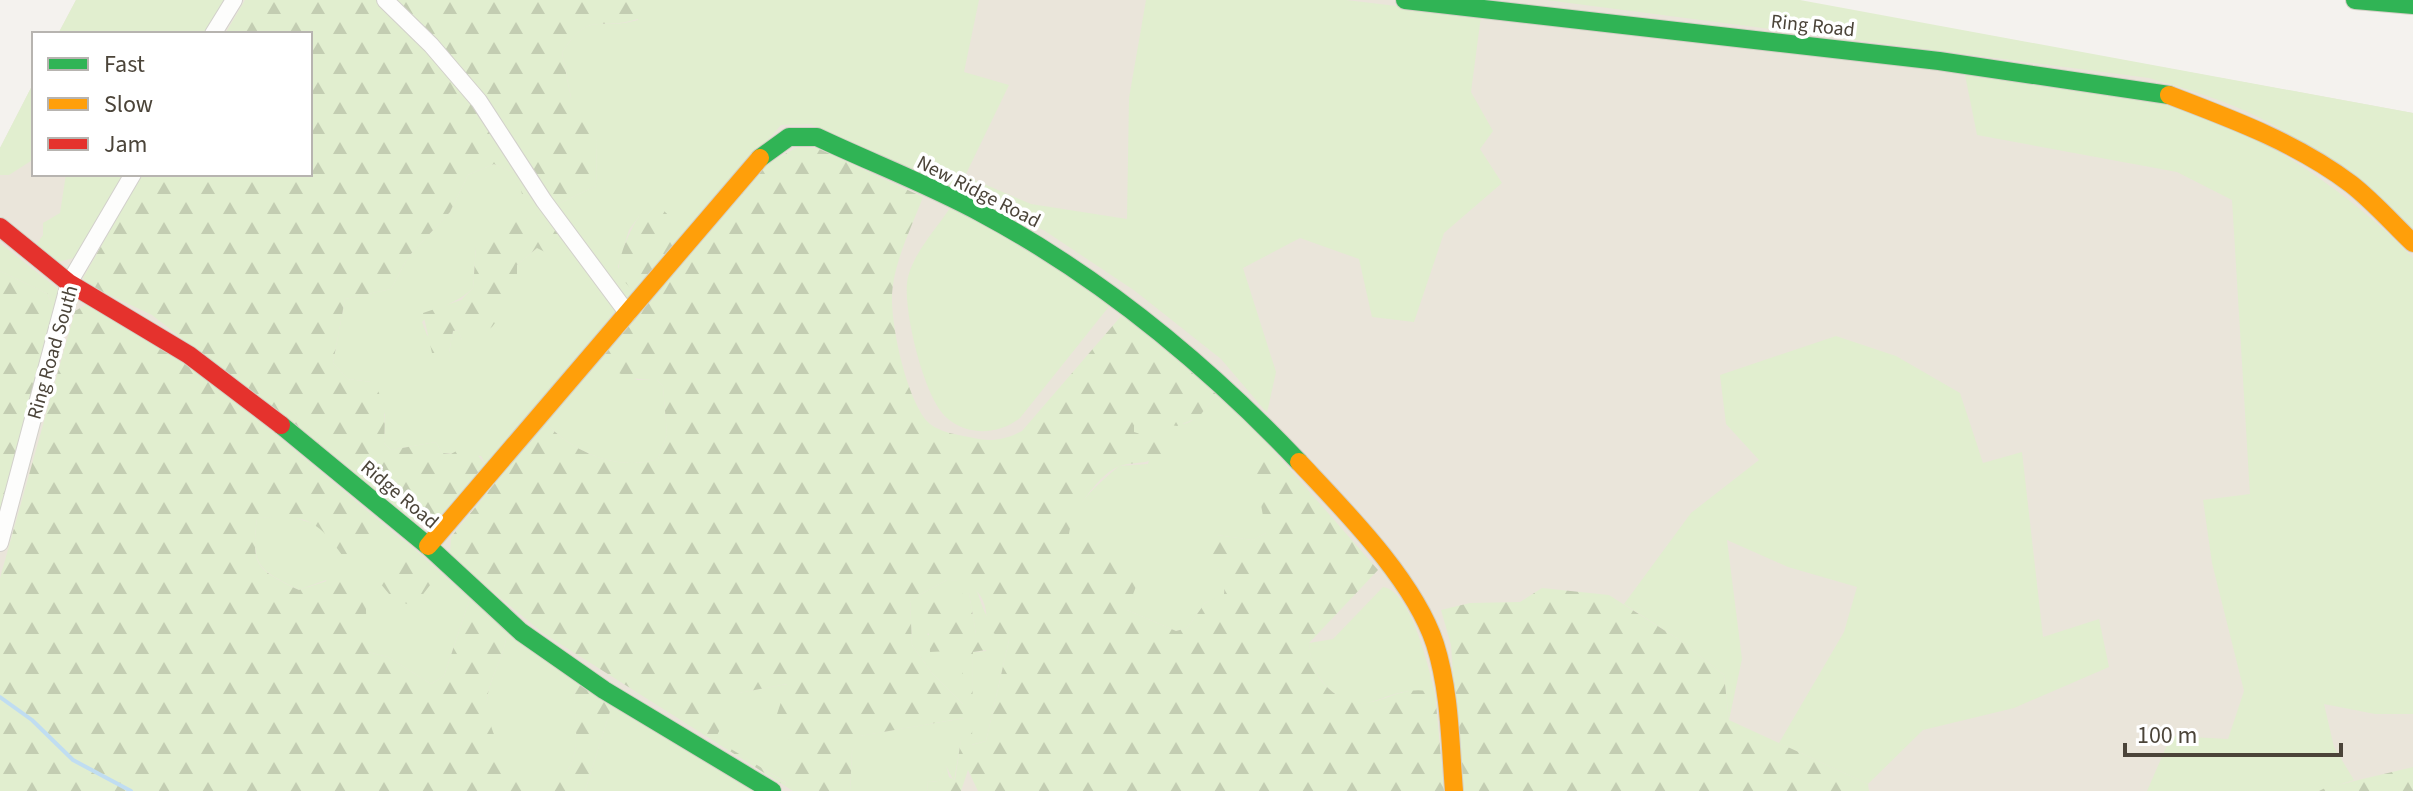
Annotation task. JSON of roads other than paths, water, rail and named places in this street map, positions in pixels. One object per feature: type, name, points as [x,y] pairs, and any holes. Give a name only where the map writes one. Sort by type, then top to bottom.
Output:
[{"type":"street","points":[[214,32],[234,0]]},
{"type":"street","points":[[385,0],[431,45],[479,101],[544,201],[628,314]]},
{"type":"street","name":"Ring Road","points":[[1405,0],[1939,61],[2168,95],[2293,148],[2351,184],[2413,243]]},
{"type":"street","points":[[2355,0],[2413,5]]},
{"type":"street","name":"New Ridge Road","points":[[428,546],[628,314],[736,183],[779,139],[796,132],[817,137],[1001,223],[1073,268],[1199,361],[1319,483],[1412,599],[1433,641],[1447,702],[1454,791]]},
{"type":"street","name":"Ring Road South","points":[[0,543],[69,283],[132,176]]},
{"type":"street","name":"Ridge Road","points":[[0,227],[69,283],[189,355],[233,387],[428,546],[505,618],[578,672],[772,791]]},
{"type":"waterway","points":[[0,697],[32,720],[73,760],[131,791]]}]
